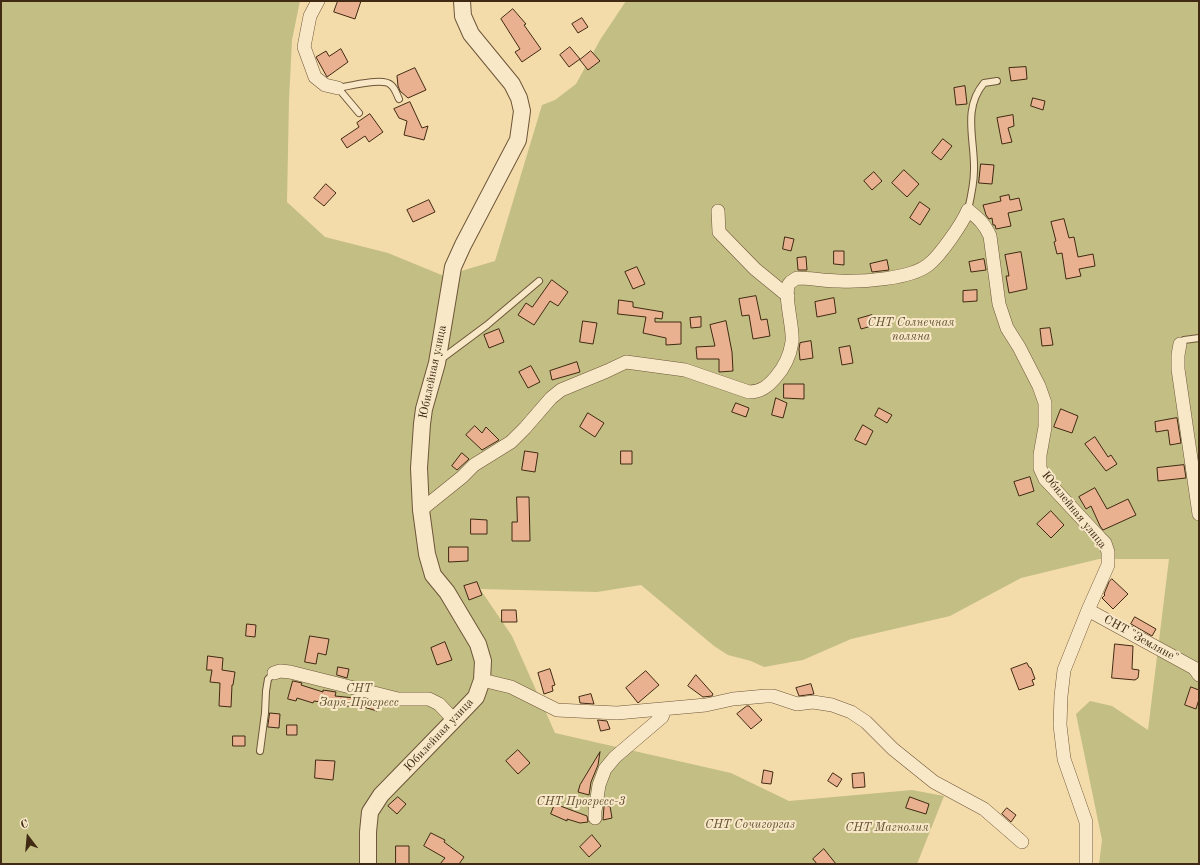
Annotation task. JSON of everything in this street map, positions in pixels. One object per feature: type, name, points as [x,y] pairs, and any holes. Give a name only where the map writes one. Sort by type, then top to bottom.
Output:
[{"type":"street","points":[[318,1],[310,16],[304,47],[316,77],[325,85],[338,88]]},
{"type":"street","name":"Юбилейная улица","points":[[368,864],[368,832],[370,812],[381,795],[476,697],[482,680],[483,661],[478,644],[447,592],[433,574],[427,554],[423,534],[419,468],[424,409],[437,363],[453,267],[462,245],[518,140],[522,111],[519,98],[512,84],[471,34],[463,16],[462,1]]},
{"type":"street","points":[[421,510],[462,477],[474,465],[511,442],[526,428],[551,398],[561,390],[626,362],[685,370],[749,392],[761,390],[768,386],[783,369],[790,352],[793,340],[788,285],[797,278],[840,281],[886,279],[919,270],[928,265],[945,246],[968,210]]},
{"type":"street","name":"Юбилейная улица","points":[[968,210],[981,221],[988,231],[993,256],[999,304],[1007,328],[1019,347],[1039,386],[1045,403],[1045,422],[1040,455],[1040,468],[1045,479],[1100,538],[1105,544],[1108,552],[1108,565],[1064,670],[1061,696],[1060,725],[1064,759],[1086,822],[1086,864]]},
{"type":"street","points":[[718,211],[719,232],[755,269],[788,296]]},
{"type":"street","points":[[1180,344],[1178,368],[1199,514]]},
{"type":"street","name":"СНТ \"Земляне\"","points":[[1088,610],[1197,668]]},
{"type":"street","points":[[274,673],[280,671],[290,672],[398,699],[429,699],[439,704],[454,720]]},
{"type":"street","points":[[482,680],[511,687],[557,710],[617,713],[706,705],[734,699],[766,696],[773,696],[797,704],[813,702],[832,705],[851,712],[866,722],[893,749],[934,782],[984,809],[1022,842]]},
{"type":"street","points":[[596,818],[595,811],[599,786],[605,769],[616,757],[662,717],[665,709]]},
{"type":"lane","points":[[968,210],[974,187],[971,130],[972,104],[977,92],[984,83],[997,81]]},
{"type":"lane","points":[[338,88],[373,82],[385,82],[391,84],[399,99]]},
{"type":"lane","points":[[338,88],[359,112]]},
{"type":"lane","points":[[437,363],[487,325],[539,281]]},
{"type":"lane","points":[[1180,344],[1184,340],[1199,338]]},
{"type":"lane","points":[[260,751],[268,679],[274,673]]},
{"type":"green space","points":[[1,1],[300,1],[292,40],[287,202],[325,237],[388,253],[444,276],[495,261],[542,105],[555,100],[576,84],[600,40],[626,1],[1199,1],[1199,864],[1099,864],[1102,840],[1076,714],[1090,701],[1112,706],[1148,730],[1169,559],[1099,559],[1021,578],[950,616],[851,639],[803,660],[764,667],[751,661],[728,655],[714,646],[641,585],[597,592],[480,589],[512,636],[555,733],[731,773],[789,801],[912,790],[944,796],[917,864],[1,864]]},
{"type":"building","points":[[338,1],[361,1],[355,19],[334,12]]},
{"type":"building","points":[[513,9],[526,24],[524,25],[541,49],[522,62],[515,52],[520,49],[501,19]]},
{"type":"building","points":[[582,18],[588,27],[578,33],[572,24]]},
{"type":"building","points":[[570,47],[580,59],[569,67],[560,55]]},
{"type":"building","points":[[341,49],[348,62],[327,77],[316,57],[326,51],[329,56]]},
{"type":"building","points":[[591,51],[600,61],[588,70],[580,60]]},
{"type":"building","points":[[1026,67],[1027,79],[1011,81],[1009,68]]},
{"type":"building","points":[[415,68],[426,90],[408,98],[400,91],[397,76]]},
{"type":"building","points":[[965,86],[967,104],[956,105],[954,88]]},
{"type":"building","points":[[1033,98],[1045,101],[1043,110],[1031,106]]},
{"type":"building","points":[[410,102],[422,128],[428,126],[424,140],[404,135],[407,121],[399,118],[394,109]]},
{"type":"building","points":[[370,114],[383,132],[369,142],[365,136],[347,148],[341,139],[359,127],[357,123]]},
{"type":"building","points":[[1013,115],[1014,126],[1008,128],[1012,142],[1002,144],[997,118]]},
{"type":"building","points":[[943,139],[952,146],[941,160],[932,153]]},
{"type":"building","points":[[981,164],[994,165],[992,184],[979,183]]},
{"type":"building","points":[[904,170],[919,184],[907,197],[892,183]]},
{"type":"building","points":[[874,172],[882,181],[872,190],[864,181]]},
{"type":"building","points":[[326,184],[336,193],[324,206],[314,198]]},
{"type":"building","points":[[1009,195],[1010,200],[1019,198],[1022,210],[1008,213],[1011,226],[996,229],[995,225],[993,225],[992,218],[989,219],[986,215],[983,205],[1001,201],[1000,197]]},
{"type":"building","points":[[429,200],[435,212],[413,222],[407,210]]},
{"type":"building","points":[[920,202],[930,209],[920,225],[910,218]]},
{"type":"building","points":[[1064,219],[1069,238],[1074,237],[1078,257],[1093,254],[1095,266],[1079,269],[1081,276],[1066,279],[1062,253],[1057,254],[1054,242],[1056,241],[1051,222]]},
{"type":"building","points":[[785,237],[794,239],[791,251],[783,249]]},
{"type":"building","points":[[834,251],[844,251],[844,265],[834,264]]},
{"type":"building","points":[[1021,252],[1027,289],[1009,293],[1006,276],[1009,276],[1005,255]]},
{"type":"building","points":[[806,257],[807,270],[798,270],[797,258]]},
{"type":"building","points":[[984,259],[986,270],[971,272],[969,262]]},
{"type":"building","points":[[887,260],[889,270],[872,272],[870,264]]},
{"type":"building","points":[[637,267],[645,284],[633,289],[625,272]]},
{"type":"building","points":[[552,280],[568,292],[558,306],[550,301],[534,325],[518,315],[526,303],[532,307]]},
{"type":"building","points":[[977,290],[977,301],[963,302],[963,291]]},
{"type":"building","points":[[756,296],[761,320],[767,319],[770,336],[753,339],[749,315],[742,316],[739,299]]},
{"type":"building","points":[[834,298],[836,313],[817,317],[815,302]]},
{"type":"building","points":[[619,300],[633,302],[633,307],[663,312],[662,319],[655,318],[655,322],[681,322],[681,344],[666,345],[666,338],[643,333],[646,317],[618,314]]},
{"type":"building","points":[[872,315],[875,325],[861,329],[858,319]]},
{"type":"building","points":[[701,317],[701,327],[691,328],[690,318]]},
{"type":"building","points":[[583,321],[597,323],[593,344],[580,342]]},
{"type":"building","points":[[726,321],[732,352],[733,371],[719,372],[719,359],[697,359],[696,347],[715,346],[710,325]]},
{"type":"building","points":[[1050,328],[1053,345],[1042,346],[1040,329]]},
{"type":"building","points":[[499,329],[504,342],[489,348],[484,335]]},
{"type":"building","points":[[811,341],[813,358],[800,360],[800,343]]},
{"type":"building","points":[[850,346],[853,363],[842,365],[839,348]]},
{"type":"building","points":[[577,362],[580,372],[552,380],[550,371]]},
{"type":"building","points":[[531,366],[540,382],[528,388],[519,372]]},
{"type":"building","points":[[784,384],[804,384],[804,399],[784,398]]},
{"type":"building","points":[[776,398],[787,403],[783,418],[772,415]]},
{"type":"building","points":[[736,403],[749,408],[746,417],[732,412]]},
{"type":"building","points":[[879,408],[892,415],[887,423],[875,416]]},
{"type":"building","points":[[1061,409],[1078,416],[1072,433],[1054,427]]},
{"type":"building","points":[[588,413],[604,423],[595,437],[580,427]]},
{"type":"building","points":[[1177,418],[1181,443],[1170,445],[1168,430],[1156,432],[1155,422]]},
{"type":"building","points":[[863,425],[873,431],[866,445],[855,440]]},
{"type":"building","points":[[475,426],[482,433],[486,427],[499,440],[482,450],[466,435]]},
{"type":"building","points":[[1095,437],[1108,457],[1111,455],[1117,464],[1106,471],[1085,444]]},
{"type":"building","points":[[525,451],[538,453],[535,472],[522,470]]},
{"type":"building","points":[[621,451],[632,451],[632,464],[621,464]]},
{"type":"building","points":[[462,453],[469,459],[457,470],[452,466]]},
{"type":"building","points":[[1184,465],[1186,478],[1158,481],[1157,468]]},
{"type":"building","points":[[1030,477],[1034,491],[1019,496],[1014,482]]},
{"type":"building","points":[[1095,488],[1107,509],[1128,499],[1136,515],[1103,530],[1091,506],[1086,509],[1079,497]]},
{"type":"building","points":[[517,497],[529,497],[530,541],[512,541],[512,522],[517,522]]},
{"type":"building","points":[[1051,511],[1064,525],[1051,538],[1037,524]]},
{"type":"building","points":[[471,519],[487,520],[487,534],[471,534]]},
{"type":"building","points":[[449,547],[468,547],[468,561],[449,562]]},
{"type":"building","points":[[1112,579],[1128,594],[1113,609],[1102,598],[1105,595],[1104,594],[1109,582]]},
{"type":"building","points":[[477,582],[482,595],[469,600],[464,586]]},
{"type":"building","points":[[502,610],[516,610],[517,622],[502,622]]},
{"type":"building","points":[[1135,617],[1156,629],[1152,636],[1131,624]]},
{"type":"building","points":[[247,624],[256,625],[255,637],[246,636]]},
{"type":"building","points":[[310,636],[329,639],[326,655],[318,653],[316,664],[305,662]]},
{"type":"building","points":[[445,642],[452,660],[437,665],[431,648]]},
{"type":"building","points":[[1115,644],[1133,646],[1132,669],[1139,670],[1138,678],[1135,680],[1112,678]]},
{"type":"building","points":[[208,656],[223,658],[222,670],[235,672],[232,685],[231,707],[219,706],[220,683],[210,682],[212,670],[207,670]]},
{"type":"building","points":[[1027,663],[1031,668],[1035,679],[1032,680],[1034,685],[1019,690],[1011,669]]},
{"type":"building","points":[[338,667],[349,669],[347,678],[337,675]]},
{"type":"building","points":[[550,669],[555,685],[552,686],[553,691],[544,694],[538,673]]},
{"type":"building","points":[[646,671],[659,685],[638,703],[626,688]]},
{"type":"building","points":[[696,675],[713,694],[712,696],[703,697],[688,686]]},
{"type":"building","points":[[293,681],[302,683],[301,685],[323,692],[323,690],[336,692],[335,696],[365,699],[380,703],[377,711],[354,704],[354,707],[314,701],[313,703],[297,698],[296,701],[288,699]]},
{"type":"building","points":[[811,684],[814,694],[799,696],[796,688]]},
{"type":"building","points":[[1191,687],[1199,690],[1199,699],[1196,709],[1185,705]]},
{"type":"building","points":[[591,694],[594,704],[580,703],[579,697]]},
{"type":"building","points":[[749,706],[762,720],[751,729],[737,714]]},
{"type":"building","points":[[270,713],[280,714],[279,728],[268,727]]},
{"type":"building","points":[[598,720],[607,721],[610,729],[601,731]]},
{"type":"building","points":[[287,725],[297,725],[297,735],[287,735]]},
{"type":"building","points":[[233,736],[245,736],[245,746],[233,746]]},
{"type":"building","points":[[518,750],[530,763],[518,774],[506,761]]},
{"type":"building","points":[[600,752],[598,765],[591,782],[589,795],[578,792],[580,785]]},
{"type":"building","points":[[316,760],[335,761],[333,780],[315,778]]},
{"type":"building","points":[[764,770],[773,772],[771,784],[762,783]]},
{"type":"building","points":[[833,773],[842,779],[837,787],[828,781]]},
{"type":"building","points":[[864,773],[865,787],[853,788],[852,774]]},
{"type":"building","points":[[398,797],[406,804],[397,814],[388,806]]},
{"type":"building","points":[[910,797],[929,804],[926,814],[906,808]]},
{"type":"building","points":[[555,804],[587,816],[588,822],[580,823],[567,819],[567,821],[551,814]]},
{"type":"building","points":[[610,806],[612,818],[603,820],[604,807]]},
{"type":"building","points":[[1007,808],[1016,815],[1011,822],[1002,814]]},
{"type":"building","points":[[431,833],[445,840],[444,842],[464,857],[459,864],[440,864],[445,858],[424,846]]},
{"type":"building","points":[[592,835],[601,846],[589,857],[580,847]]},
{"type":"building","points":[[396,846],[409,846],[409,864],[396,864]]},
{"type":"building","points":[[824,849],[836,864],[817,864],[813,859]]},
{"type":"park label","name":"СНТ Солнечная поляна","points":[[911,330]]},
{"type":"park label","name":"СНТ Заря-Прогресс","points":[[359,696]]},
{"type":"park label","name":"СНТ Прогресс-3","points":[[581,802]]},
{"type":"park label","name":"СНТ Сочигоргаз","points":[[750,825]]},
{"type":"park label","name":"СНТ Магнолия","points":[[887,828]]}]
